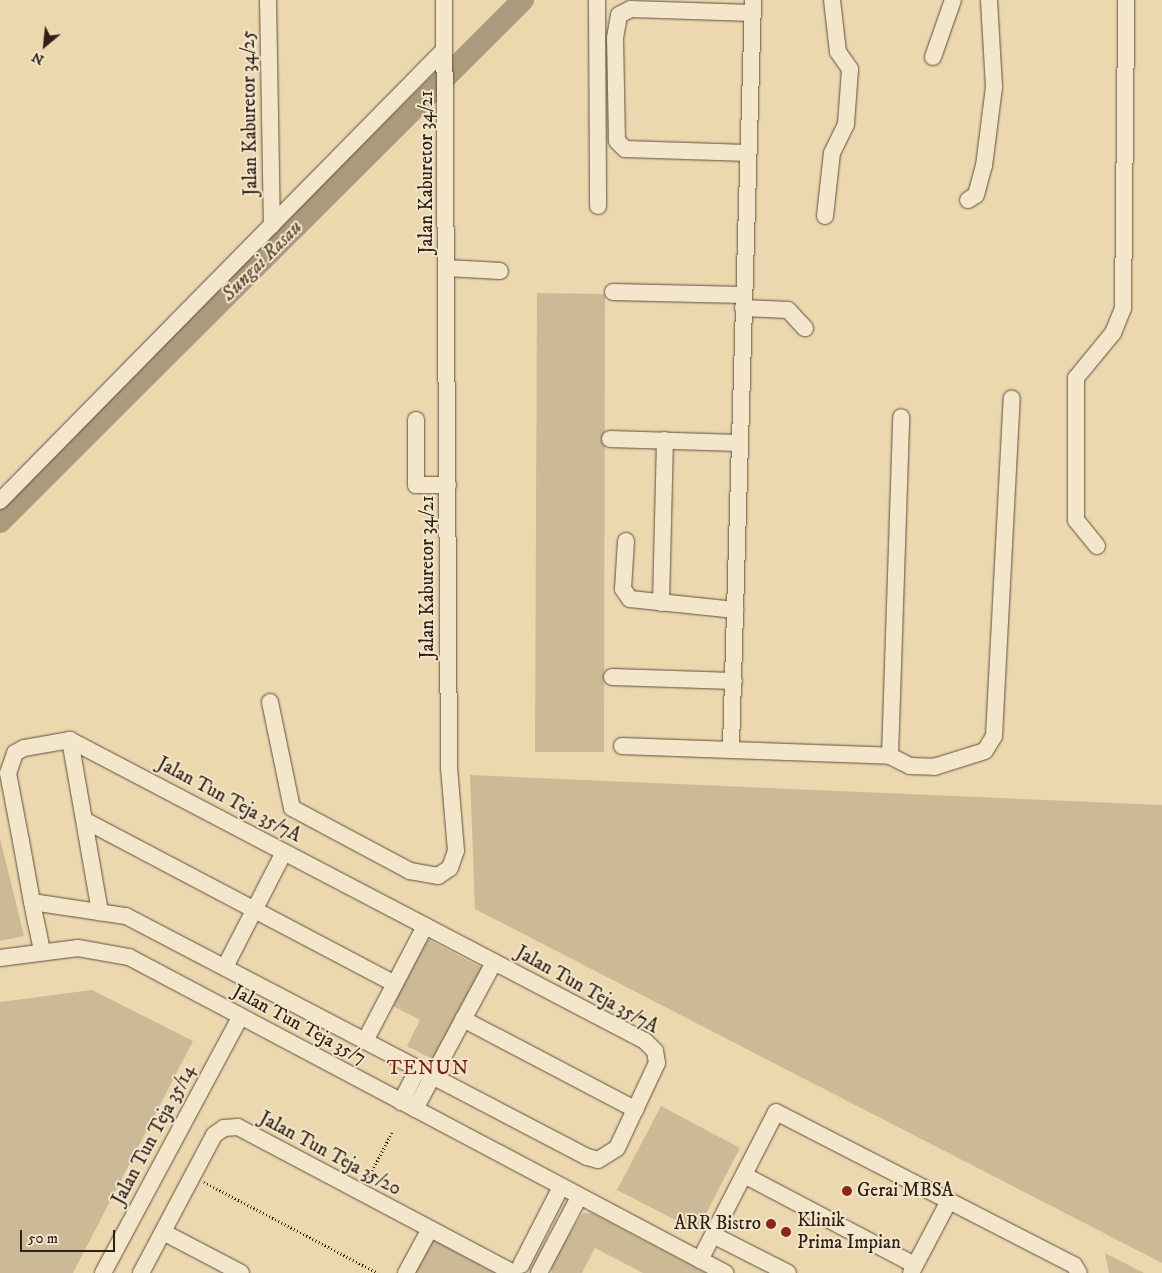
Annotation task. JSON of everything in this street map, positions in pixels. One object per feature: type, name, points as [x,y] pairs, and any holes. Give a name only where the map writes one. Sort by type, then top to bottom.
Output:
[{"type":"street","name":"Jalan Kaburetor 34/25","points":[[268,0],[272,225]]},
{"type":"street","name":"Jalan Kaburetor 34/21","points":[[270,702],[292,808],[410,871],[438,876],[450,868],[456,851],[449,768],[448,268],[444,0]]},
{"type":"street","points":[[597,0],[598,206]]},
{"type":"street","points":[[825,216],[832,153],[846,124],[850,69],[838,52],[832,0]]},
{"type":"street","points":[[933,57],[953,0]]},
{"type":"street","points":[[968,200],[976,195],[984,166],[994,87],[989,0]]},
{"type":"street","points":[[1097,546],[1076,520],[1076,378],[1113,333],[1123,308],[1126,0]]},
{"type":"street","points":[[731,747],[753,6],[631,9],[619,15],[615,38],[617,141],[625,149],[748,153]]},
{"type":"street","points":[[0,501],[444,50]]},
{"type":"street","points":[[448,268],[500,270]]},
{"type":"street","points":[[613,292],[743,302],[788,310],[805,328]]},
{"type":"street","points":[[622,746],[731,747],[890,756],[910,766],[934,767],[985,752],[994,736],[1012,398]]},
{"type":"street","points":[[890,756],[901,417]]},
{"type":"street","points":[[416,420],[416,485],[448,485]]},
{"type":"street","points":[[610,439],[739,443]]},
{"type":"street","points":[[661,603],[665,440]]},
{"type":"street","points":[[626,541],[625,595],[661,603],[735,610]]},
{"type":"street","points":[[612,677],[734,681]]},
{"type":"street","points":[[42,951],[8,773],[10,763],[24,748],[70,740],[86,821],[100,912]]},
{"type":"street","name":"Jalan Tun Teja 35/7A","points":[[32,902],[126,916],[598,1160],[617,1148],[654,1075],[655,1051],[645,1041],[70,740]]},
{"type":"street","points":[[86,821],[395,984]]},
{"type":"street","points":[[224,967],[284,852]]},
{"type":"street","points":[[366,1041],[425,926]]},
{"type":"street","name":"Jalan Tun Teja 35/7","points":[[0,958],[42,951],[78,948],[129,956],[240,1017],[724,1273]]},
{"type":"street","points":[[408,1106],[425,1072],[463,1019],[494,962]]},
{"type":"street","name":"Jalan Tun Teja 35/14","points":[[104,1273],[240,1017]]},
{"type":"street","points":[[463,1019],[636,1110]]},
{"type":"street","points":[[700,1260],[776,1112],[949,1201],[1074,1270]]},
{"type":"street","name":"Jalan Tun Teja 35/20","points":[[141,1273],[214,1135],[224,1128],[238,1127],[430,1229],[515,1270],[538,1273]]},
{"type":"street","points":[[744,1175],[913,1269],[949,1201]]},
{"type":"street","points":[[515,1270],[561,1187]]},
{"type":"street","points":[[538,1273],[579,1197]]},
{"type":"street","points":[[406,1273],[430,1229]]},
{"type":"street","points":[[163,1232],[241,1273]]},
{"type":"street","points":[[713,1234],[788,1273]]},
{"type":"path","points":[[366,1182],[393,1130]]},
{"type":"path","points":[[203,1182],[378,1273]]},
{"type":"shaded area","points":[[537,293],[605,294],[604,752],[535,752]]},
{"type":"shaded area","points":[[470,775],[1162,805],[1162,1263],[475,909]]},
{"type":"shaded area","points":[[0,838],[24,936],[0,941]]},
{"type":"shaded area","points":[[424,937],[484,969],[436,1061],[407,1046],[420,1020],[389,1004]]},
{"type":"shaded area","points":[[92,990],[193,1041],[73,1273],[0,1273],[0,1002]]},
{"type":"shaded area","points":[[661,1106],[740,1148],[697,1231],[617,1190]]},
{"type":"shaded area","points":[[583,1213],[592,1213],[706,1273],[643,1273],[595,1248],[582,1273],[552,1273],[551,1264]]},
{"type":"shaded area","points":[[431,1240],[434,1240],[495,1273],[413,1273]]},
{"type":"shaded area","points":[[1105,1253],[1144,1273],[1109,1273]]},
{"type":"waterway","name":"Sungai Rasau","points":[[0,522],[523,0]]},
{"type":"place","name":"Gerai MBSA","points":[[847,1191]]},
{"type":"place","name":"ARR Bistro","points":[[771,1224]]},
{"type":"place","name":"Klinik Prima Impian","points":[[786,1232]]},
{"type":"district","name":"TENUN","points":[[428,1068]]}]
